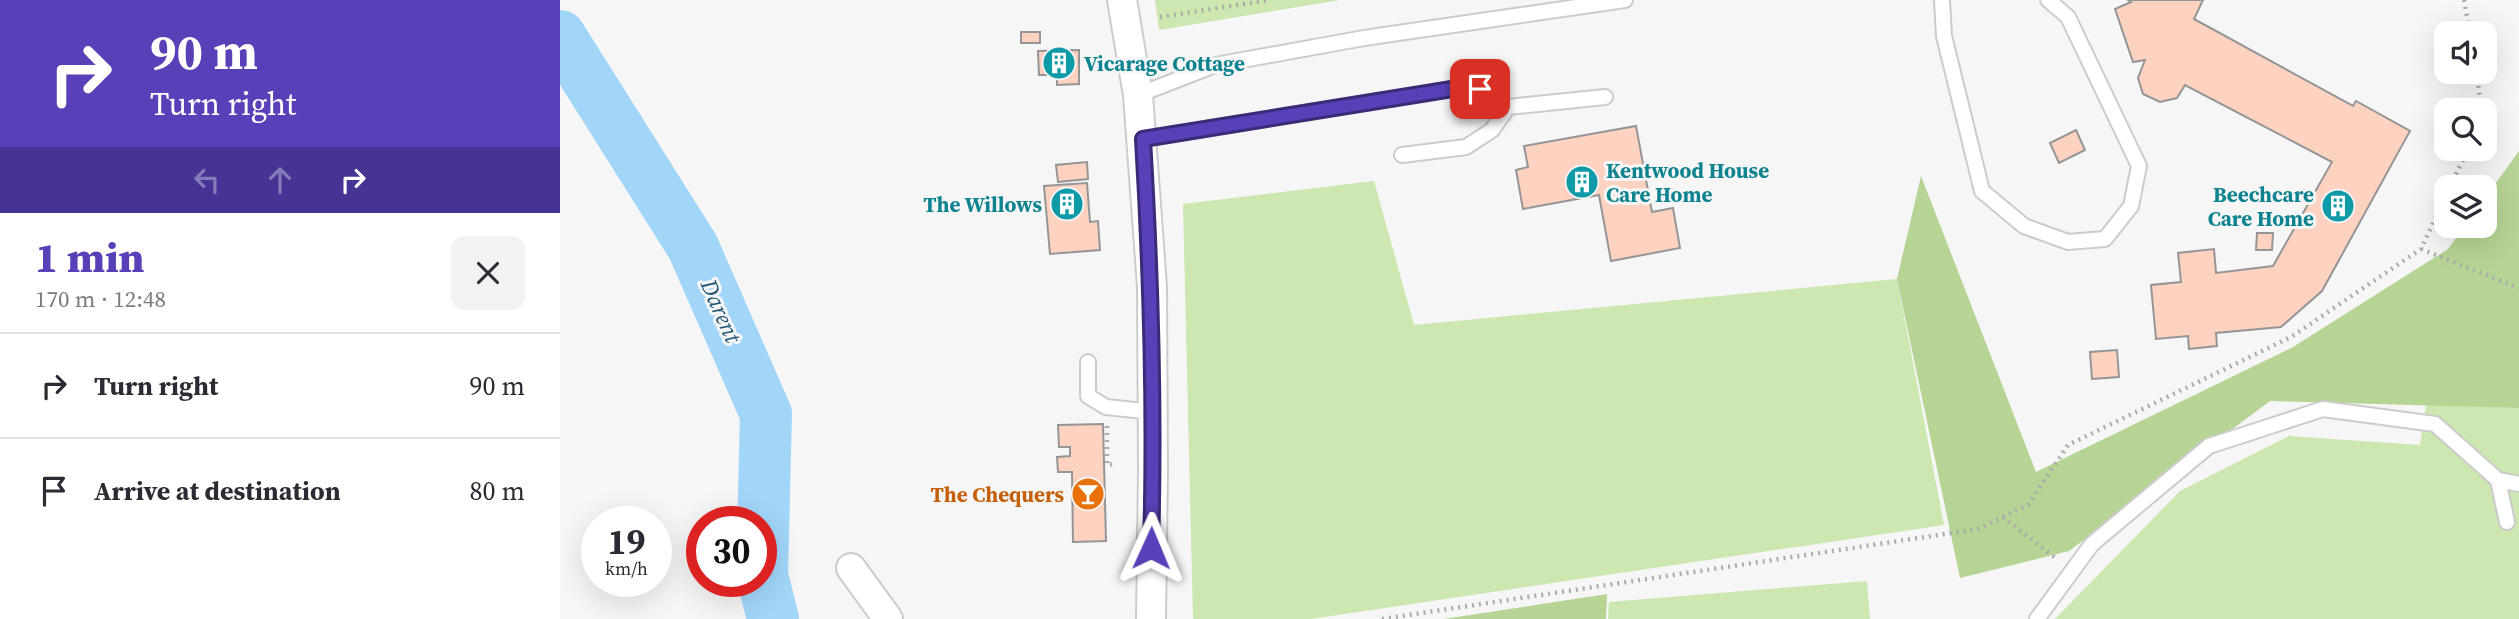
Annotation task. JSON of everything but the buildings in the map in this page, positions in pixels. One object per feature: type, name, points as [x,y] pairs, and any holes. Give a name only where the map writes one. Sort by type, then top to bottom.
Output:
[{"type":"street","points":[[1122,0],[1143,139],[1152,287],[1153,412],[1144,471],[1151,619]]},
{"type":"street","points":[[850,568],[888,619]]},
{"type":"lane","points":[[1138,95],[1216,65],[1364,38],[1625,0]]},
{"type":"lane","points":[[1942,0],[1944,36],[1982,191],[2024,226],[2068,242],[2105,239],[2130,206],[2138,166],[2068,17],[2048,0]]},
{"type":"lane","points":[[1143,139],[1452,89],[1480,89],[1508,107],[1605,97]]},
{"type":"lane","points":[[1402,155],[1466,147],[1492,130],[1508,107]]},
{"type":"lane","points":[[1088,362],[1088,396],[1106,408],[1153,412]]},
{"type":"lane","points":[[2037,619],[2092,544],[2209,446],[2323,409],[2435,424],[2498,480],[2519,484]]},
{"type":"lane","points":[[2498,480],[2507,522]]},
{"type":"path","points":[[1160,17],[1269,0]]},
{"type":"path","points":[[2465,0],[2468,21]]},
{"type":"path","points":[[1382,619],[1978,529],[2028,505],[2068,444],[2291,337],[2421,249],[2434,221]]},
{"type":"path","points":[[2421,249],[2519,288]]},
{"type":"path","points":[[1106,408],[1107,465],[1113,464]]},
{"type":"path","points":[[2003,517],[2073,571]]},
{"type":"green space","points":[[1155,0],[1340,0],[1159,30]]},
{"type":"green space","points":[[2519,151],[2519,408],[2270,401],[2069,551],[1960,578],[1897,279],[1921,176],[2036,472],[2293,347],[2448,249],[2456,238],[2497,238],[2497,181]]},
{"type":"green space","points":[[1374,181],[1414,325],[1897,279],[1944,525],[1311,619],[1193,619],[1183,204]]},
{"type":"green space","points":[[2426,405],[2519,408],[2519,619],[2055,619],[2180,491],[2289,436],[2420,445]]},
{"type":"green space","points":[[1867,581],[1870,619],[1608,619],[1609,602]]},
{"type":"green space","points":[[1607,594],[1606,619],[1444,619]]},
{"type":"waterway","name":"Darent","points":[[560,36],[693,247],[766,414],[762,575],[773,619]]},
{"type":"place","name":"Vicarage Cottage","points":[[1059,63]]},
{"type":"place","name":"Kentwood House Care Home","points":[[1582,182]]},
{"type":"place","name":"The Willows","points":[[1067,204]]},
{"type":"place","name":"Beechcare Care Home","points":[[2338,206]]},
{"type":"place","name":"The Chequers","points":[[1088,494]]},
{"type":"route","points":[[1151,548],[1152,287],[1143,139],[1452,89],[1480,89]]}]
